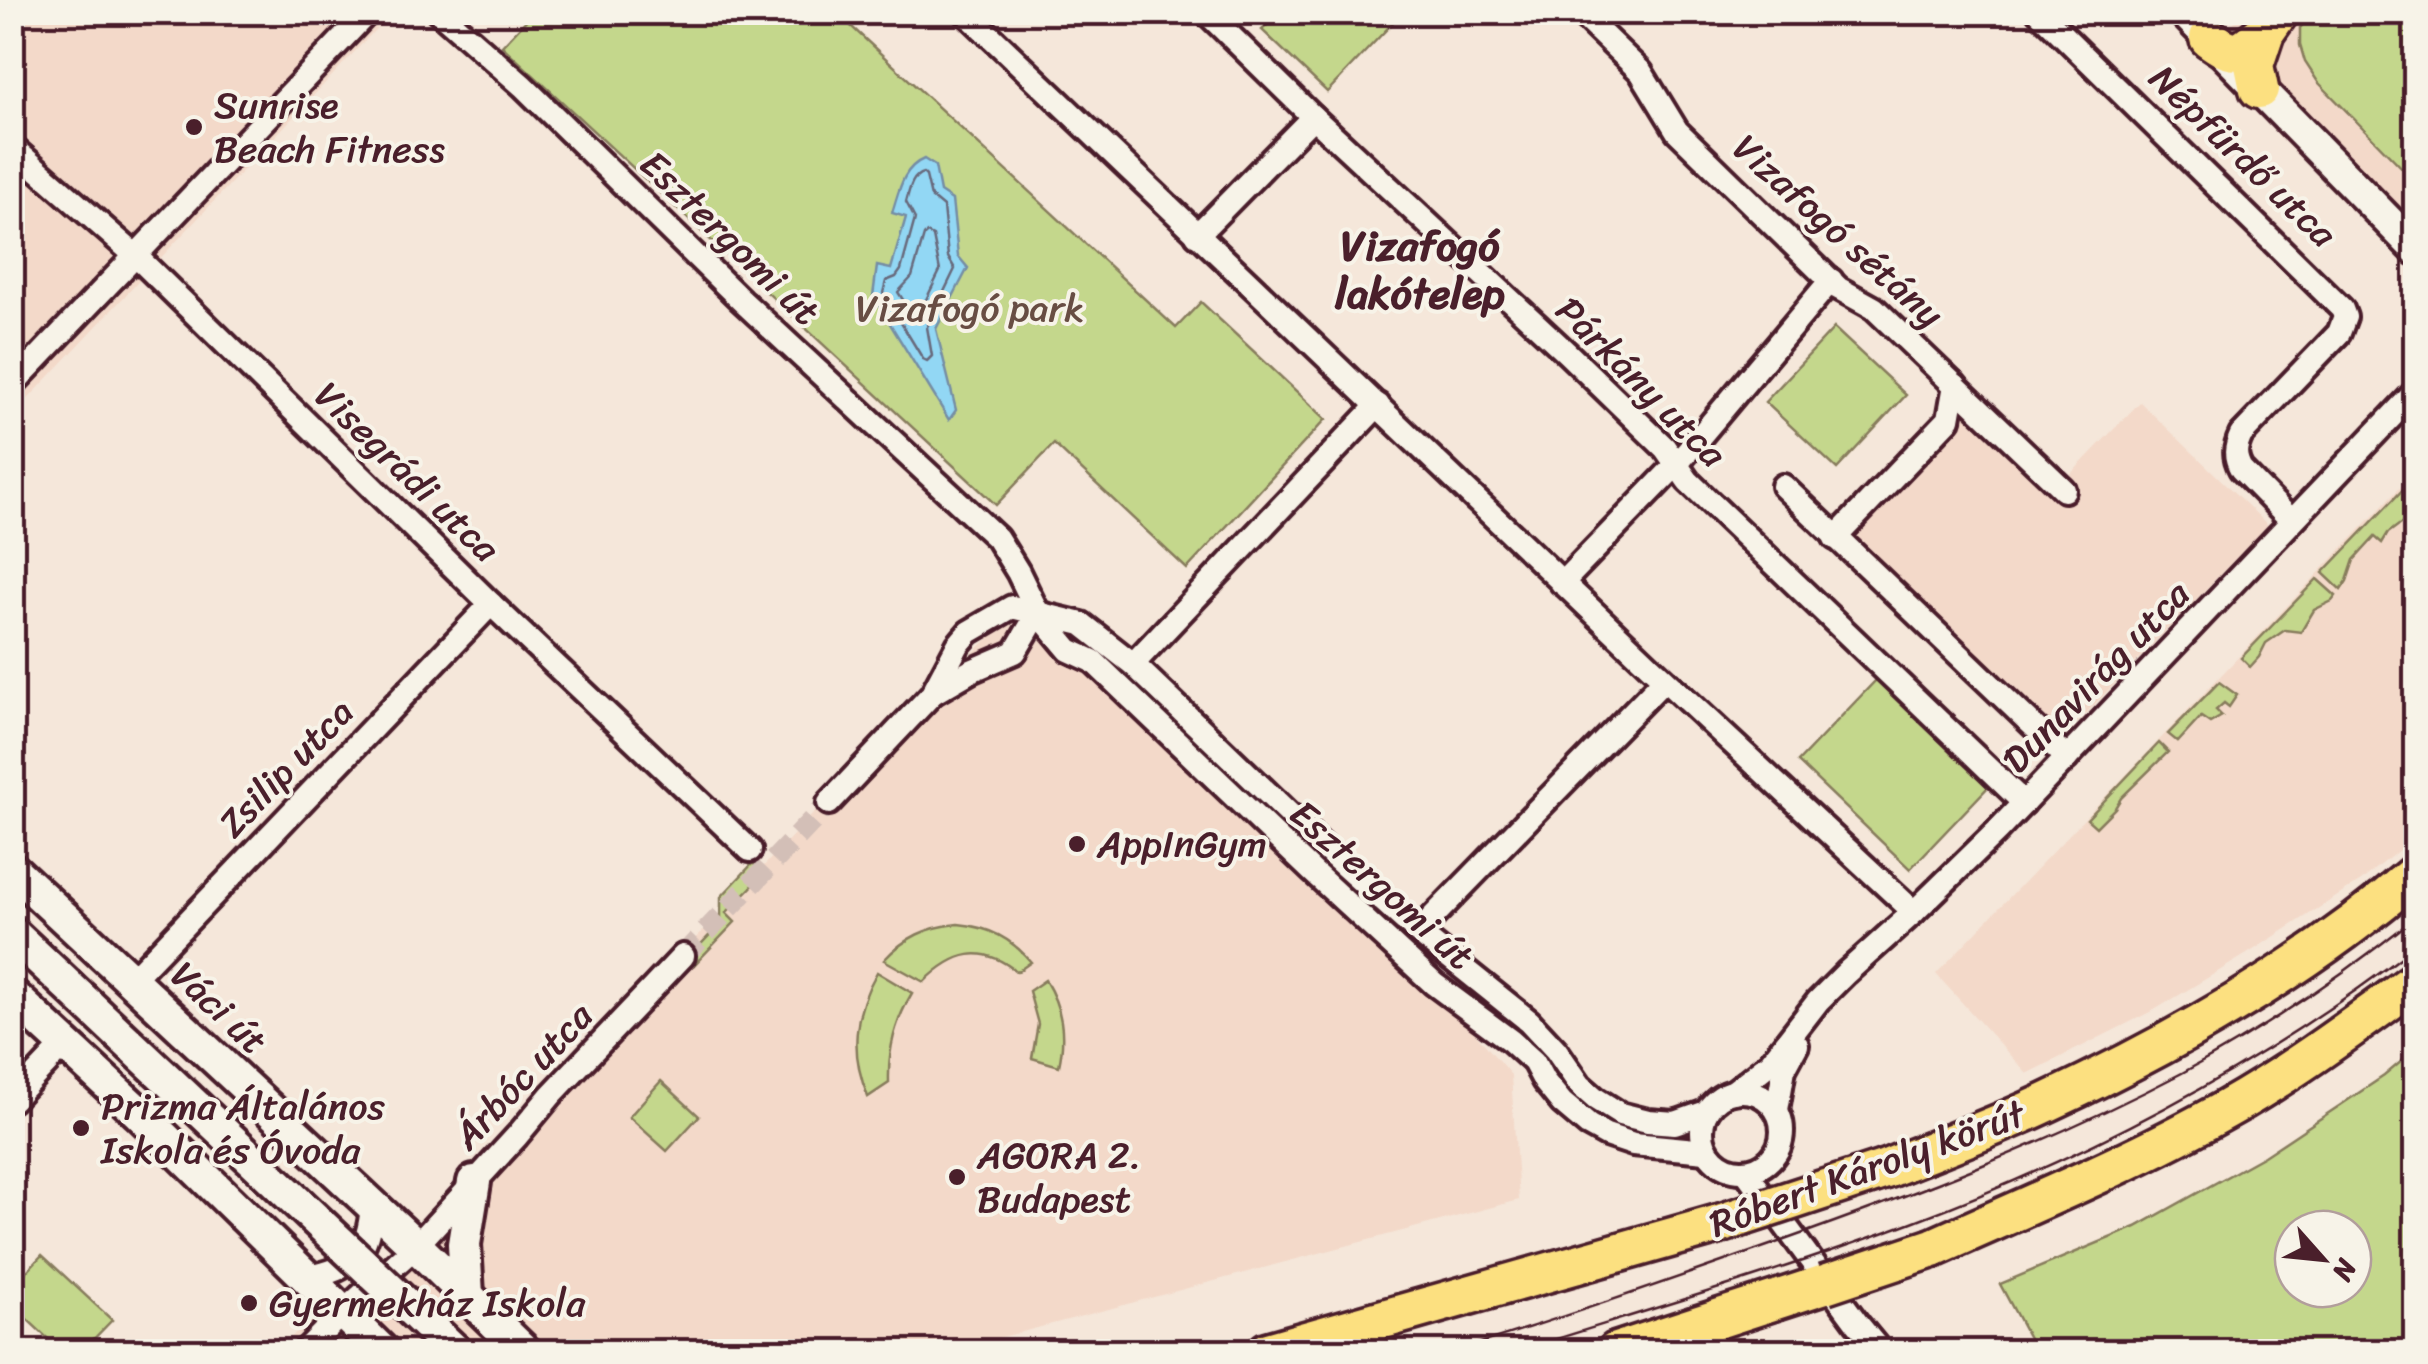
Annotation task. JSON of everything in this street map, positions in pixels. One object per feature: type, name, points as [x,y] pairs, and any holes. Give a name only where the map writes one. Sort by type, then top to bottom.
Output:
[{"type":"main road","points":[[2196,25],[2226,51],[2242,50],[2272,22]]},
{"type":"main road","points":[[2259,89],[2254,65],[2272,22]]},
{"type":"main road","name":"Váci út","points":[[12,869],[525,1352]]},
{"type":"main road","name":"Róbert Károly körút","points":[[1267,1352],[1719,1224],[1886,1169],[2045,1104],[2170,1042],[2272,980],[2384,901],[2416,873]]},
{"type":"main road","points":[[12,933],[456,1352]]},
{"type":"main road","points":[[1616,1352],[1933,1248],[2098,1174],[2226,1110],[2344,1034],[2416,981]]},
{"type":"main road","points":[[12,995],[383,1352]]},
{"type":"main road","points":[[466,1295],[464,1244],[474,1182]]},
{"type":"street","points":[[12,386],[368,12]]},
{"type":"street","name":"Esztergomi út","points":[[439,12],[523,86],[741,300],[997,538],[1038,613],[1069,650],[1093,661],[1434,984],[1534,1062],[1562,1103],[1606,1136],[1633,1144],[1706,1152],[1716,1163],[1746,1172],[1882,1352]]},
{"type":"street","points":[[965,12],[1664,680],[1914,912]]},
{"type":"street","name":"Párkány utca","points":[[1206,12],[1567,353],[1665,448],[1688,480],[2024,803]]},
{"type":"street","name":"Vizafogó sétány","points":[[1578,12],[1640,72],[1677,131],[1838,288],[1874,308],[2064,490]]},
{"type":"street","name":"Népfürdő utca","points":[[2039,12],[2342,309],[2344,318],[2339,334],[2241,434],[2236,447],[2241,469],[2292,521]]},
{"type":"street","name":"Népfürdő utca","points":[[2196,25],[2416,249]]},
{"type":"street","points":[[1197,235],[1313,117]]},
{"type":"street","name":"Visegrádi utca","points":[[12,146],[136,256],[491,604],[750,850]]},
{"type":"street","points":[[1562,583],[1678,464],[1831,280]]},
{"type":"street","points":[[1835,538],[1949,419],[1955,385]]},
{"type":"street","name":"Dunavirág utca","points":[[1733,1092],[1770,1063],[1818,1001],[2024,803],[2416,391]]},
{"type":"street","points":[[1133,664],[1378,405]]},
{"type":"street","points":[[1783,486],[2067,758]]},
{"type":"street","name":"Zsilip utca","points":[[132,980],[491,604]]},
{"type":"street","points":[[829,803],[932,694],[969,632],[1012,607],[1038,613],[1015,652],[932,694]]},
{"type":"street","name":"Esztergomi út","points":[[1038,613],[1082,624],[1133,664],[1329,852],[1418,932],[1529,1021],[1556,1050],[1580,1085],[1620,1114],[1675,1124],[1706,1112],[1718,1099],[1733,1092]]},
{"type":"street","name":"Esztergomi út","points":[[1418,932],[1664,680]]},
{"type":"street","name":"Árbóc utca","points":[[304,1352],[416,1246],[551,1094],[683,956]]},
{"type":"street","name":"Dunavirág utca","points":[[1777,1110],[1784,1069],[1818,1001]]},
{"type":"street","points":[[12,1100],[64,1045]]},
{"type":"street","points":[[1733,1092],[1746,1091],[1769,1100],[1777,1110],[1783,1133],[1767,1164],[1746,1172]]},
{"type":"street","points":[[1706,1112],[1702,1132],[1706,1152]]},
{"type":"street","points":[[308,1277],[334,1272],[356,1256],[370,1233],[372,1206]]},
{"type":"shaded area","points":[[13,13],[391,13],[13,415]]},
{"type":"shaded area","points":[[2244,13],[2415,13],[2415,226],[2217,38]]},
{"type":"shaded area","points":[[1975,396],[2065,480],[2140,402],[2268,525],[2061,739],[1848,536]]},
{"type":"shaded area","points":[[2415,472],[2415,837],[2361,881],[2247,954],[2156,1009],[2027,1074],[1936,974]]},
{"type":"shaded area","points":[[1036,593],[1388,931],[1511,1075],[1519,1200],[950,1351],[277,1352],[304,1324],[415,1235],[899,723]]},
{"type":"green space","points":[[1279,12],[1402,13],[1327,92],[1262,30]]},
{"type":"green space","name":"Vizafogó park","points":[[533,13],[837,13],[1176,328],[1201,302],[1326,419],[1187,569],[1054,444],[996,505],[502,46]]},
{"type":"green space","points":[[2312,13],[2415,13],[2415,181],[2318,82],[2305,62],[2300,28]]},
{"type":"green space","points":[[1834,328],[1906,395],[1837,469],[1765,402]]},
{"type":"green space","points":[[2413,479],[2415,513],[2388,533],[2382,543],[2375,537],[2354,560],[2341,590],[2323,573]]},
{"type":"green space","points":[[2317,579],[2336,596],[2314,610],[2301,632],[2285,630],[2266,643],[2250,667],[2241,658]]},
{"type":"green space","points":[[1877,679],[1989,786],[1910,869],[1798,762]]},
{"type":"green space","points":[[2219,682],[2237,695],[2229,707],[2224,703],[2216,710],[2222,716],[2210,723],[2201,717],[2178,742],[2168,734]]},
{"type":"green space","points":[[2159,743],[2168,752],[2096,827],[2087,819]]},
{"type":"green space","points":[[753,863],[764,874],[726,913],[735,922],[694,965],[687,959],[721,923],[721,897]]},
{"type":"green space","points":[[958,924],[999,935],[1031,962],[1017,972],[992,957],[969,955],[946,964],[924,982],[884,960],[917,934]]},
{"type":"green space","points":[[877,972],[912,993],[894,1036],[889,1083],[868,1097],[858,1065],[857,1034],[863,1003]]},
{"type":"green space","points":[[1045,980],[1061,1022],[1059,1066],[1032,1058],[1038,1024],[1029,991]]},
{"type":"green space","points":[[2415,1050],[2415,1335],[2400,1351],[2036,1351],[2000,1284],[2136,1227],[2264,1156],[2384,1076]]},
{"type":"green space","points":[[661,1081],[699,1116],[667,1151],[629,1117]]},
{"type":"green space","points":[[42,1255],[112,1320],[82,1351],[61,1351],[13,1306],[13,1286]]},
{"type":"water","points":[[924,159],[935,166],[940,192],[952,200],[958,256],[968,268],[936,329],[956,410],[949,420],[873,296],[877,266],[891,269],[906,217],[892,213],[899,189],[911,168]]},
{"type":"tunnel","points":[[683,956],[829,803]]},
{"type":"tram line","points":[[1451,1352],[1828,1224],[1982,1166],[2083,1122],[2182,1073],[2273,1020],[2416,917]]},
{"type":"tram line","points":[[1515,1352],[1863,1240],[2045,1167],[2237,1067],[2358,989],[2416,946]]},
{"type":"place","name":"Sunrise Beach Fitness","points":[[194,127]]},
{"type":"place","name":"AppInGym","points":[[1077,844]]},
{"type":"place","name":"Prizma Általános Iskola és Óvoda","points":[[81,1128]]},
{"type":"place","name":"AGORA 2. Budapest","points":[[957,1177]]},
{"type":"place","name":"Gyermekház Iskola","points":[[249,1303]]},
{"type":"district","name":"Vizafogó lakótelep","points":[[1420,270]]}]
